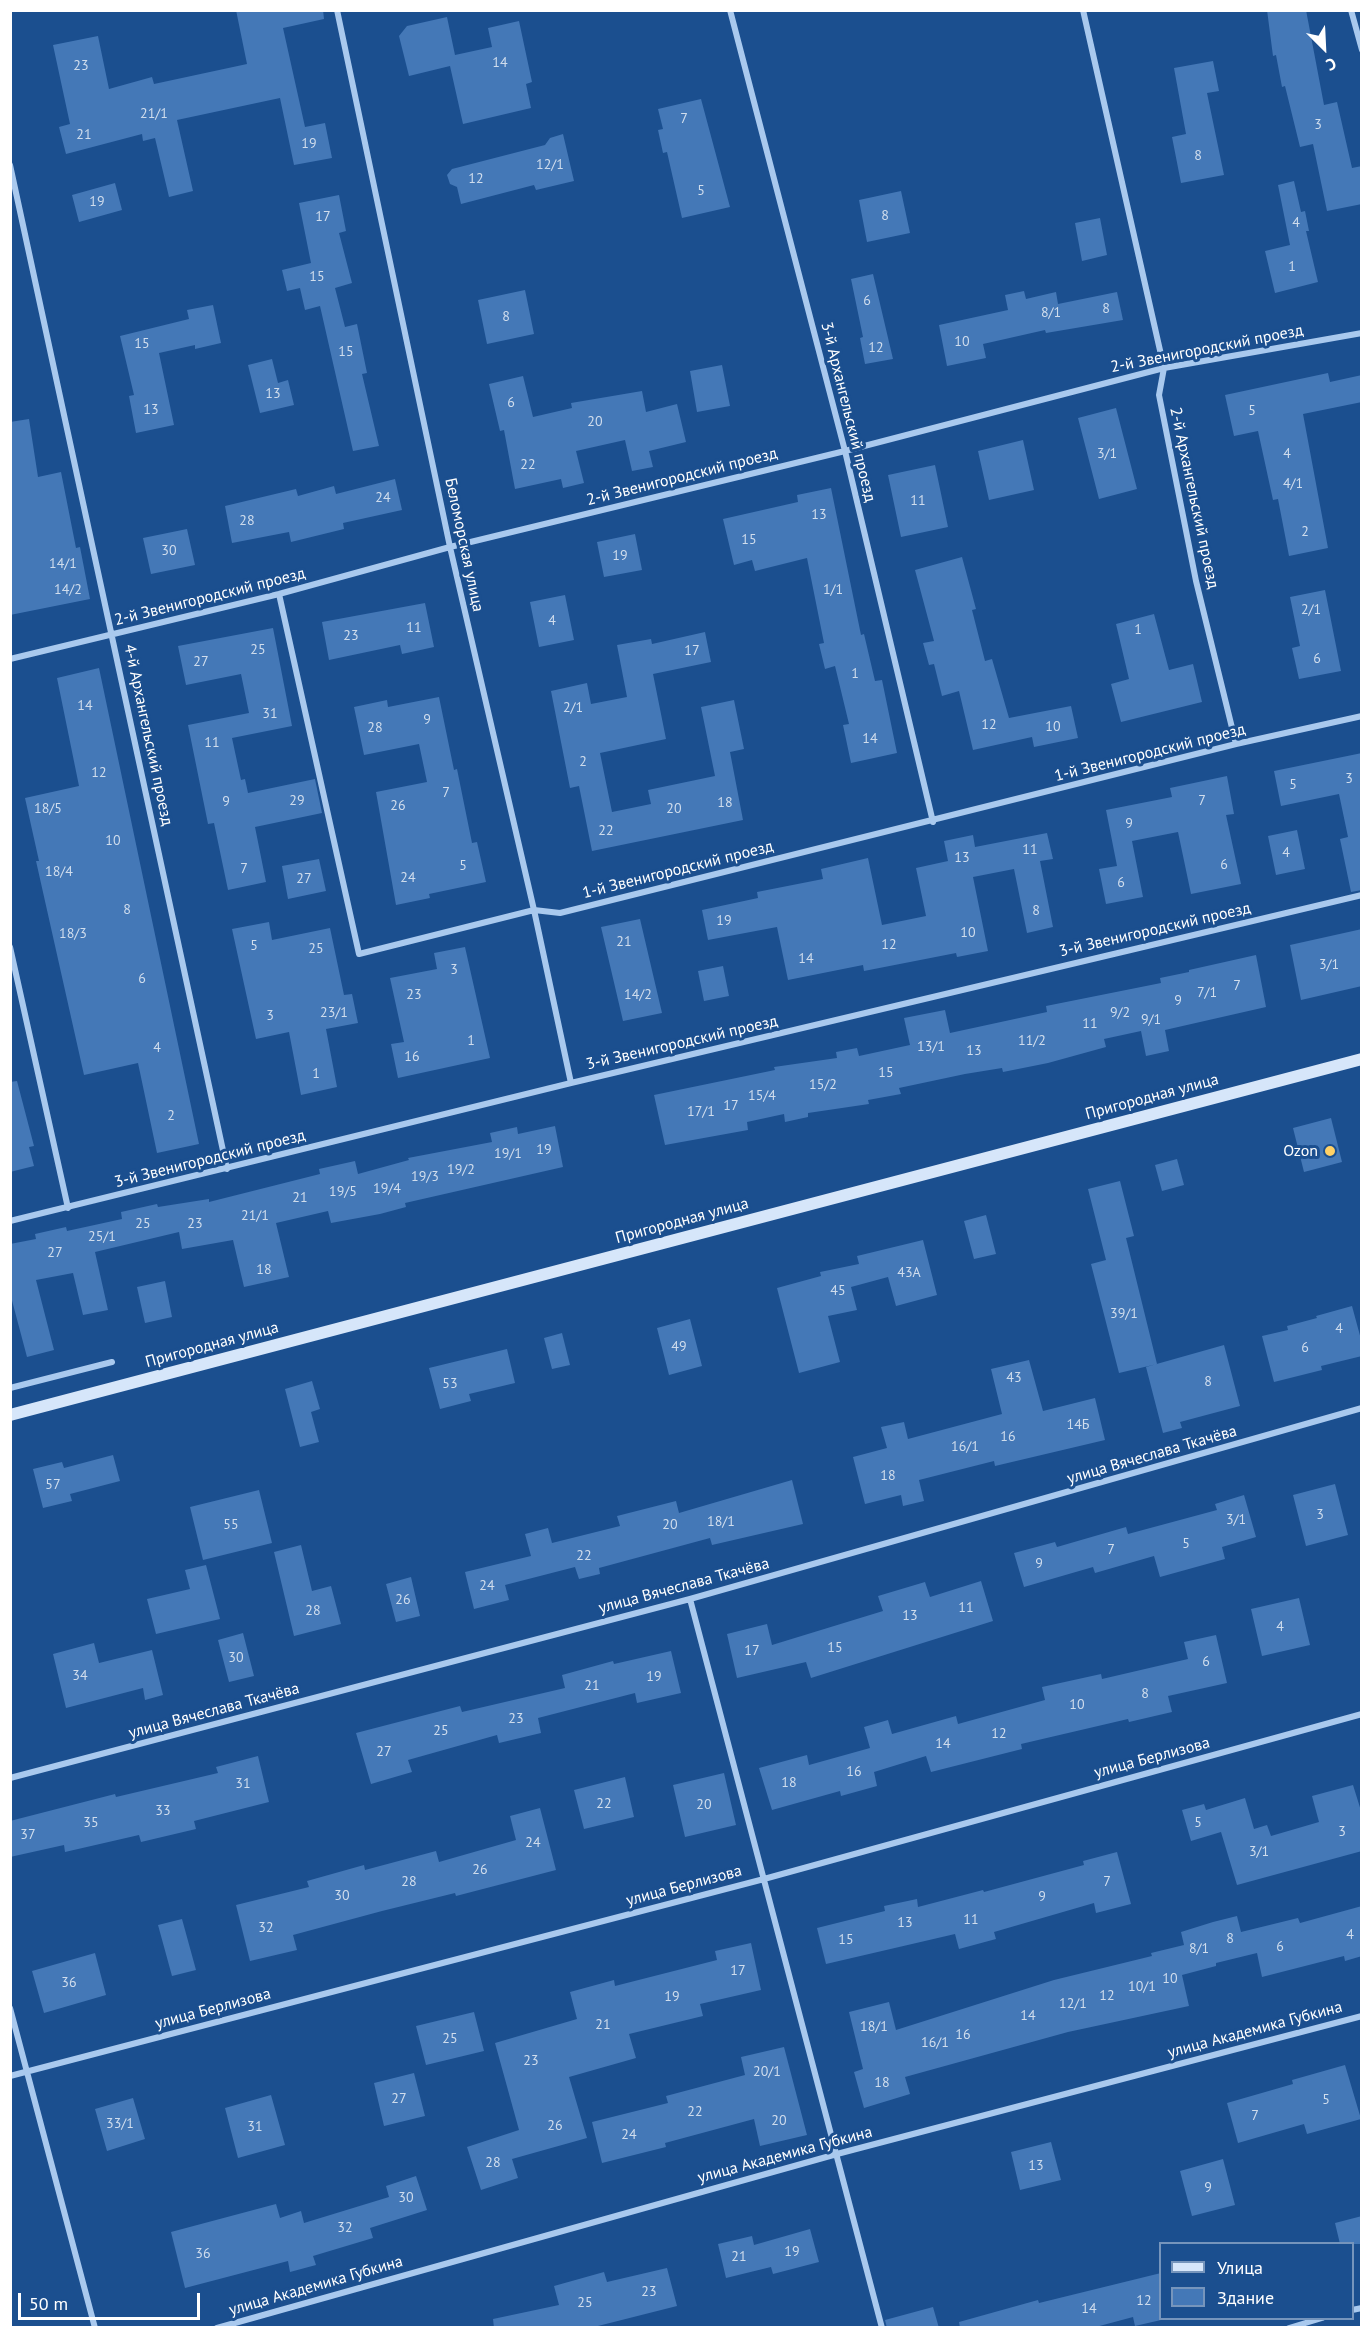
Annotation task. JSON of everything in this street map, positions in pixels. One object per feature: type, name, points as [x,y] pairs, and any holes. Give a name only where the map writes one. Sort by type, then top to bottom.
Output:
[{"type":"street","name":"Беломорская улица","points":[[337,10],[450,547],[534,910],[571,1083]]},
{"type":"street","name":"3-й Архангельский проезд","points":[[730,10],[845,451],[933,822]]},
{"type":"street","name":"2-й Архангельский проезд","points":[[1083,10],[1164,368],[1159,395],[1196,581],[1236,744]]},
{"type":"street","points":[[1351,10],[1362,50]]},
{"type":"street","name":"4-й Архангельский проезд","points":[[10,165],[227,1169]]},
{"type":"street","name":"2-й Звенигородский проезд","points":[[10,659],[279,594],[450,547],[845,451],[1164,368],[1362,333]]},
{"type":"street","name":"1-й Звенигородский проезд","points":[[279,594],[359,954],[534,910],[560,913],[933,822],[1236,744],[1362,716]]},
{"type":"street","name":"3-й Звенигородский проезд","points":[[10,1221],[571,1083],[1362,895]]},
{"type":"street","points":[[10,947],[68,1208]]},
{"type":"street","name":"Пригородная улица","points":[[10,1415],[1362,1059]]},
{"type":"street","points":[[10,1388],[112,1362]]},
{"type":"street","name":"улица Вячеслава Ткачёва","points":[[10,1778],[690,1599],[1362,1408]]},
{"type":"street","points":[[690,1599],[882,2328]]},
{"type":"street","name":"улица Берлизова","points":[[10,2076],[764,1879],[1362,1714]]},
{"type":"street","points":[[10,2008],[95,2328]]},
{"type":"street","name":"улица Академика Губкина","points":[[217,2328],[837,2154],[1362,2016]]},
{"type":"street","points":[[1289,2328],[1318,2320]]},
{"type":"building","points":[[236,10],[323,10],[324,19],[283,28],[305,127],[325,123],[332,158],[294,165],[280,98],[177,120],[193,191],[169,197],[155,138],[143,141],[142,134],[66,154],[59,127],[70,124],[53,45],[98,36],[109,89],[152,77],[154,84],[247,64]]},
{"type":"building","points":[[1267,10],[1306,10],[1324,105],[1337,102],[1352,168],[1362,166],[1362,204],[1327,211],[1313,144],[1300,147],[1285,86],[1282,87],[1276,55],[1273,56]]},
{"type":"building","points":[[447,17],[455,55],[492,47],[488,28],[519,21],[532,82],[526,84],[531,108],[463,124],[450,66],[409,76],[399,36],[407,26]]},
{"type":"building","points":[[1213,61],[1219,91],[1207,93],[1224,175],[1181,183],[1172,137],[1186,134],[1174,68]]},
{"type":"building","points":[[701,99],[730,207],[682,218],[667,152],[663,153],[658,130],[663,129],[658,109]]},
{"type":"building","points":[[563,134],[574,181],[536,190],[534,185],[461,204],[457,187],[450,184],[447,175],[452,169],[545,145],[550,138]]},
{"type":"building","points":[[1294,181],[1301,212],[1305,211],[1309,231],[1306,231],[1318,282],[1275,293],[1265,251],[1290,245],[1278,185]]},
{"type":"building","points":[[115,183],[122,210],[79,222],[72,195]]},
{"type":"building","points":[[901,191],[910,233],[867,242],[859,200]]},
{"type":"building","points":[[339,195],[346,231],[339,233],[352,283],[335,288],[345,327],[357,324],[367,373],[362,374],[379,446],[353,451],[320,306],[305,310],[300,288],[287,291],[282,270],[311,263],[299,203]]},
{"type":"building","points":[[1100,218],[1107,255],[1082,261],[1075,223]]},
{"type":"building","points":[[873,274],[893,359],[865,364],[860,338],[863,337],[851,279]]},
{"type":"building","points":[[525,290],[534,334],[487,344],[478,300]]},
{"type":"building","points":[[1024,291],[1026,299],[1056,292],[1058,304],[1117,292],[1123,320],[1046,333],[1045,330],[983,344],[986,358],[947,366],[939,325],[1008,310],[1005,295]]},
{"type":"building","points":[[213,305],[221,343],[195,349],[195,345],[159,353],[174,425],[136,433],[129,396],[134,395],[120,336],[189,319],[187,310]]},
{"type":"building","points":[[272,359],[278,383],[288,380],[294,405],[260,413],[248,365]]},
{"type":"building","points":[[722,365],[730,406],[697,412],[690,371]]},
{"type":"building","points":[[1328,373],[1330,382],[1362,375],[1362,402],[1303,414],[1328,548],[1289,556],[1278,499],[1273,500],[1258,431],[1234,436],[1225,395]]},
{"type":"building","points":[[523,376],[533,417],[572,408],[571,403],[642,391],[646,412],[677,404],[686,442],[649,451],[653,467],[632,471],[625,440],[576,451],[584,483],[563,488],[561,479],[515,489],[504,430],[500,431],[489,384]]},
{"type":"building","points":[[1116,408],[1137,489],[1099,499],[1078,418]]},
{"type":"building","points":[[29,419],[38,477],[61,472],[76,548],[80,547],[90,599],[10,615],[10,422]]},
{"type":"building","points":[[1023,440],[1034,490],[989,500],[978,451]]},
{"type":"building","points":[[935,465],[948,527],[901,537],[888,475]]},
{"type":"building","points":[[395,479],[402,510],[343,523],[344,529],[291,542],[289,532],[232,543],[225,506],[296,489],[298,496],[334,486],[336,494]]},
{"type":"building","points":[[831,488],[861,635],[864,634],[875,681],[882,680],[897,753],[851,763],[843,725],[849,724],[835,666],[825,669],[819,644],[824,643],[807,558],[755,571],[752,560],[734,565],[723,519],[798,502],[797,495]]},
{"type":"building","points":[[187,529],[195,565],[151,574],[143,538]]},
{"type":"building","points":[[635,534],[642,570],[604,577],[597,542]]},
{"type":"building","points":[[962,557],[976,609],[972,610],[985,661],[992,659],[1009,718],[1071,706],[1078,738],[1034,747],[1032,737],[973,750],[959,691],[942,696],[934,664],[929,665],[923,643],[934,641],[915,570]]},
{"type":"building","points":[[1325,590],[1341,671],[1299,679],[1292,648],[1300,646],[1290,597]]},
{"type":"building","points":[[565,595],[574,640],[539,647],[530,602]]},
{"type":"building","points":[[425,603],[434,647],[402,654],[400,645],[329,660],[322,622]]},
{"type":"building","points":[[1154,614],[1169,670],[1193,664],[1202,702],[1121,722],[1111,684],[1129,679],[1116,624]]},
{"type":"building","points":[[273,628],[292,726],[232,738],[241,780],[245,779],[248,793],[315,779],[322,813],[255,827],[266,882],[228,890],[214,823],[208,824],[188,725],[249,713],[241,674],[186,685],[178,646]]},
{"type":"building","points":[[705,632],[711,662],[653,674],[666,739],[600,753],[612,812],[651,804],[648,790],[715,776],[701,707],[734,700],[744,749],[730,752],[743,820],[592,851],[579,786],[570,788],[551,691],[587,683],[591,704],[627,697],[617,645],[651,639],[652,644]]},
{"type":"building","points":[[99,668],[199,1144],[157,1153],[138,1063],[84,1075],[36,861],[39,861],[25,798],[79,786],[57,678]]},
{"type":"building","points":[[439,697],[472,843],[477,842],[486,882],[429,894],[430,898],[396,905],[376,792],[427,782],[419,744],[364,755],[354,707],[387,700],[388,707]]},
{"type":"building","points":[[1362,753],[1362,890],[1351,892],[1340,839],[1348,837],[1339,794],[1281,806],[1274,771]]},
{"type":"building","points":[[1227,776],[1234,814],[1226,815],[1241,884],[1191,894],[1178,832],[1132,841],[1143,897],[1106,904],[1099,869],[1117,866],[1106,810],[1172,797],[1170,788]]},
{"type":"building","points":[[1297,830],[1305,869],[1276,875],[1268,836]]},
{"type":"building","points":[[1047,833],[1053,859],[1040,861],[1053,927],[1027,933],[1014,869],[973,877],[988,951],[957,957],[956,953],[864,971],[863,965],[788,980],[777,927],[708,940],[702,910],[758,898],[757,892],[823,879],[821,869],[868,858],[882,925],[926,916],[916,868],[948,861],[944,841],[973,835],[975,847]]},
{"type":"building","points":[[319,859],[326,891],[288,899],[282,866]]},
{"type":"building","points":[[640,919],[662,1013],[623,1021],[601,927]]},
{"type":"building","points":[[269,922],[272,940],[330,928],[344,995],[352,994],[358,1023],[326,1029],[337,1087],[301,1095],[289,1032],[256,1039],[232,929]]},
{"type":"building","points":[[1362,929],[1362,986],[1301,1000],[1290,945]]},
{"type":"building","points":[[465,947],[490,1058],[398,1078],[391,1044],[404,1042],[390,978],[437,969],[434,953]]},
{"type":"building","points":[[1256,955],[1266,1007],[1165,1030],[1169,1051],[1146,1056],[1141,1031],[1104,1039],[1106,1047],[1048,1063],[1003,1072],[1002,1068],[965,1074],[899,1088],[901,1094],[868,1100],[869,1104],[808,1113],[808,1117],[785,1122],[784,1114],[747,1122],[748,1130],[665,1145],[654,1095],[775,1070],[774,1067],[837,1058],[836,1052],[857,1048],[859,1056],[910,1045],[904,1018],[945,1010],[950,1033],[1047,1012],[1046,1006],[1161,983],[1160,978]]},
{"type":"building","points":[[723,966],[729,996],[704,1001],[698,971]]},
{"type":"building","points":[[17,1081],[34,1146],[29,1147],[34,1166],[10,1172],[10,1082]]},
{"type":"building","points":[[1331,1118],[1342,1162],[1304,1172],[1293,1128]]},
{"type":"building","points":[[555,1126],[563,1167],[405,1203],[406,1207],[380,1214],[331,1223],[328,1211],[276,1223],[289,1277],[244,1287],[233,1240],[182,1249],[179,1232],[95,1252],[108,1310],[83,1315],[73,1273],[36,1280],[54,1350],[27,1357],[10,1293],[10,1244],[36,1239],[35,1234],[66,1227],[67,1231],[122,1219],[121,1212],[157,1204],[158,1207],[209,1199],[209,1202],[320,1174],[319,1169],[355,1161],[358,1174],[409,1160],[408,1158],[492,1142],[490,1133],[517,1127],[518,1134]]},
{"type":"building","points":[[1177,1159],[1184,1185],[1162,1191],[1155,1165]]},
{"type":"building","points":[[1120,1181],[1134,1236],[1126,1238],[1157,1364],[1119,1373],[1091,1264],[1106,1260],[1088,1189]]},
{"type":"building","points":[[986,1215],[996,1254],[974,1259],[964,1221]]},
{"type":"building","points":[[923,1240],[937,1295],[896,1306],[888,1277],[851,1287],[857,1310],[828,1316],[840,1362],[799,1373],[777,1288],[821,1276],[820,1272],[859,1264],[857,1256]]},
{"type":"building","points":[[165,1281],[172,1317],[145,1323],[137,1287]]},
{"type":"building","points":[[1352,1306],[1362,1343],[1362,1356],[1321,1366],[1322,1370],[1274,1382],[1262,1336],[1288,1330],[1287,1326]]},
{"type":"building","points":[[690,1319],[702,1366],[669,1375],[657,1328]]},
{"type":"building","points":[[562,1333],[570,1365],[552,1369],[544,1338]]},
{"type":"building","points":[[1224,1345],[1240,1406],[1180,1422],[1182,1428],[1163,1433],[1146,1367]]},
{"type":"building","points":[[507,1349],[515,1383],[469,1394],[471,1401],[440,1409],[429,1368]]},
{"type":"building","points":[[1029,1360],[1043,1411],[1095,1398],[1105,1440],[995,1466],[994,1461],[919,1480],[924,1501],[903,1506],[901,1495],[865,1504],[853,1457],[887,1448],[881,1427],[904,1422],[908,1439],[1002,1414],[991,1369]]},
{"type":"building","points":[[312,1381],[320,1409],[311,1412],[319,1442],[300,1447],[285,1389]]},
{"type":"building","points":[[113,1455],[120,1481],[70,1494],[72,1501],[43,1508],[33,1469],[62,1462],[64,1468]]},
{"type":"building","points":[[792,1480],[803,1524],[712,1545],[710,1538],[599,1568],[600,1574],[579,1579],[575,1567],[505,1585],[509,1600],[474,1609],[465,1572],[531,1556],[525,1534],[548,1528],[552,1543],[620,1526],[617,1516],[676,1501],[679,1513]]},
{"type":"building","points":[[1335,1484],[1348,1535],[1306,1546],[1293,1495]]},
{"type":"building","points":[[259,1490],[272,1543],[203,1560],[190,1507]]},
{"type":"building","points":[[1244,1495],[1256,1537],[1222,1547],[1225,1559],[1160,1577],[1154,1556],[1095,1573],[1093,1567],[1024,1587],[1014,1553],[1055,1542],[1057,1547],[1126,1527],[1128,1534],[1217,1510],[1215,1504]]},
{"type":"building","points":[[301,1545],[312,1591],[331,1586],[341,1624],[294,1636],[274,1552]]},
{"type":"building","points":[[206,1565],[220,1619],[156,1634],[147,1599],[190,1589],[185,1570]]},
{"type":"building","points":[[411,1577],[420,1616],[396,1622],[386,1584]]},
{"type":"building","points":[[981,1581],[993,1621],[811,1678],[806,1662],[737,1678],[727,1634],[767,1624],[772,1645],[883,1611],[878,1596],[925,1582],[930,1597]]},
{"type":"building","points":[[1299,1598],[1310,1645],[1262,1656],[1251,1609]]},
{"type":"building","points":[[243,1633],[254,1676],[229,1682],[218,1640]]},
{"type":"building","points":[[1216,1635],[1227,1683],[1168,1696],[1172,1712],[1129,1722],[1128,1719],[1021,1744],[1022,1749],[931,1772],[926,1756],[874,1772],[877,1786],[841,1796],[840,1791],[772,1810],[759,1768],[807,1755],[809,1765],[870,1748],[864,1727],[888,1720],[892,1734],[956,1716],[958,1724],[1045,1700],[1042,1687],[1101,1674],[1102,1679],[1188,1659],[1184,1642]]},
{"type":"building","points":[[94,1643],[99,1663],[152,1650],[163,1695],[145,1700],[143,1688],[66,1708],[53,1654]]},
{"type":"building","points":[[671,1651],[681,1693],[637,1703],[635,1693],[538,1718],[541,1733],[499,1743],[497,1735],[408,1760],[412,1772],[371,1784],[356,1733],[460,1706],[462,1712],[565,1688],[562,1675],[613,1661],[614,1664]]},
{"type":"building","points":[[258,1756],[269,1802],[194,1821],[196,1829],[141,1842],[139,1835],[65,1852],[64,1845],[10,1857],[10,1821],[115,1794],[116,1797],[218,1773],[216,1767]]},
{"type":"building","points":[[724,1773],[736,1825],[685,1837],[673,1785]]},
{"type":"building","points":[[625,1777],[634,1817],[584,1829],[574,1790]]},
{"type":"building","points":[[1353,1785],[1362,1814],[1362,1851],[1237,1885],[1221,1832],[1191,1841],[1182,1810],[1204,1804],[1206,1810],[1245,1798],[1254,1829],[1267,1825],[1271,1836],[1319,1822],[1312,1796]]},
{"type":"building","points":[[540,1808],[556,1870],[456,1896],[455,1893],[382,1911],[293,1935],[297,1950],[250,1961],[236,1905],[309,1887],[307,1881],[364,1865],[365,1870],[436,1851],[439,1862],[516,1840],[510,1816]]},
{"type":"building","points":[[1117,1852],[1131,1904],[1096,1913],[1094,1903],[994,1932],[996,1939],[959,1949],[955,1934],[826,1964],[817,1928],[885,1911],[884,1906],[917,1899],[918,1907],[983,1890],[984,1892],[1084,1865],[1083,1861]]},
{"type":"building","points":[[1362,1906],[1362,1956],[1345,1961],[1344,1956],[1262,1977],[1257,1953],[1216,1963],[1216,1966],[1182,1975],[1189,2006],[1068,2032],[905,2077],[910,2094],[864,2108],[854,2072],[863,2069],[849,2012],[889,2002],[896,2030],[1054,1980],[1152,1956],[1151,1953],[1184,1945],[1181,1932],[1213,1922],[1237,1916],[1241,1932],[1298,1918],[1300,1923]]},
{"type":"building","points":[[182,1919],[196,1970],[172,1976],[158,1925]]},
{"type":"building","points":[[751,1943],[761,1990],[700,2004],[703,2016],[629,2034],[636,2058],[569,2077],[587,2138],[512,2159],[518,2178],[481,2190],[467,2147],[519,2130],[495,2043],[577,2019],[570,1992],[614,1980],[615,1986],[717,1960],[715,1951]]},
{"type":"building","points":[[95,1953],[106,1995],[44,2013],[32,1971]]},
{"type":"building","points":[[474,2012],[484,2051],[426,2065],[416,2026]]},
{"type":"building","points":[[784,2047],[807,2135],[760,2146],[754,2119],[665,2143],[666,2147],[602,2163],[592,2122],[668,2103],[666,2096],[745,2075],[741,2057]]},
{"type":"building","points":[[1345,2065],[1361,2119],[1307,2134],[1304,2124],[1238,2143],[1227,2103],[1293,2084],[1292,2080]]},
{"type":"building","points":[[414,2073],[425,2116],[384,2126],[374,2083]]},
{"type":"building","points":[[271,2095],[285,2145],[238,2158],[225,2108]]},
{"type":"building","points":[[133,2098],[145,2139],[107,2151],[95,2109]]},
{"type":"building","points":[[1051,2142],[1061,2180],[1020,2190],[1011,2152]]},
{"type":"building","points":[[1223,2159],[1235,2205],[1192,2216],[1180,2171]]},
{"type":"building","points":[[416,2176],[427,2210],[370,2228],[373,2238],[313,2256],[316,2265],[290,2272],[288,2261],[185,2288],[171,2232],[276,2204],[280,2218],[301,2211],[304,2223],[389,2197],[386,2186]]},
{"type":"building","points":[[1362,2216],[1362,2244],[1340,2242],[1335,2223]]},
{"type":"building","points":[[810,2229],[819,2262],[773,2274],[771,2267],[726,2278],[718,2244],[752,2236],[754,2245]]},
{"type":"building","points":[[667,2268],[677,2306],[590,2328],[494,2328],[493,2319],[559,2305],[554,2286],[604,2272],[607,2282]]},
{"type":"building","points":[[1159,2273],[1159,2320],[1161,2320],[1135,2326],[1133,2317],[1092,2328],[960,2328],[959,2322],[1038,2300],[1039,2303]]},
{"type":"building","points":[[933,2307],[939,2328],[887,2328],[885,2320]]},
{"type":"place","name":"Ozon","points":[[1330,1151]]}]
